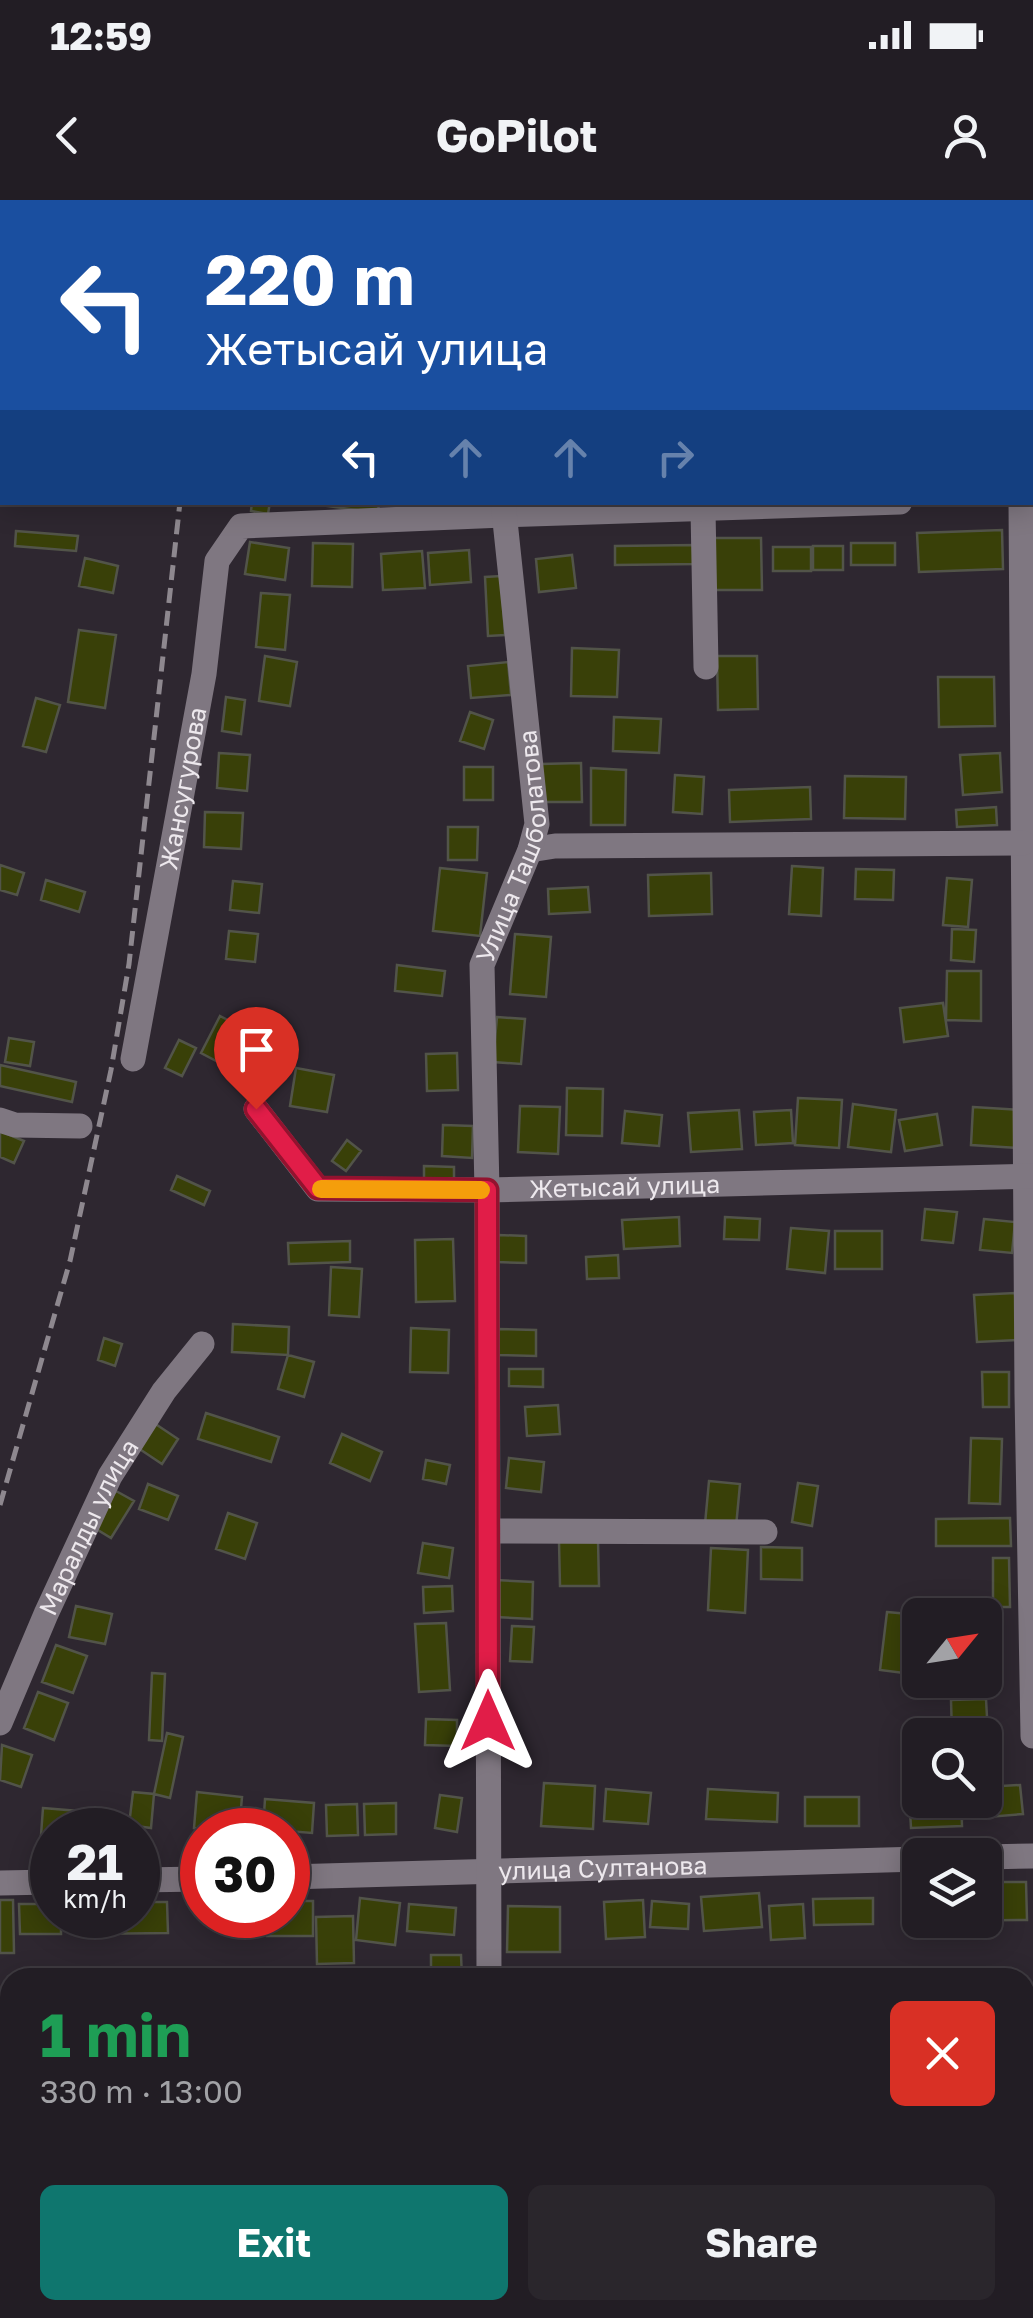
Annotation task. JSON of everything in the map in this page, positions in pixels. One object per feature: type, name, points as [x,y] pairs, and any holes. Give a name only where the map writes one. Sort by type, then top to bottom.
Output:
[{"type":"street","points":[[503,509],[703,510],[826,505]]},
{"type":"street","points":[[1020,505],[1033,1736]]},
{"type":"street","name":"Жансугурова","points":[[134,1059],[204,674],[217,561],[241,526],[503,509]]},
{"type":"street","name":"Улица Ташболатова","points":[[488,1968],[487,1190],[482,964],[537,824],[503,509]]},
{"type":"street","points":[[703,510],[706,667]]},
{"type":"street","points":[[530,850],[555,846],[1023,844]]},
{"type":"street","name":"Жетысай улица","points":[[256,1109],[318,1188],[487,1190],[1029,1176]]},
{"type":"street","points":[[0,1120],[15,1125],[80,1126]]},
{"type":"street","name":"Маралды улица","points":[[0,1723],[110,1476],[164,1391],[202,1344]]},
{"type":"street","points":[[488,1531],[765,1532]]},
{"type":"street","points":[[1002,1857],[1033,1856]]},
{"type":"street","name":"улица Султанова","points":[[310,1876],[902,1860]]},
{"type":"street","points":[[0,1883],[30,1882]]},
{"type":"building","points":[[252,505],[270,505],[268,514],[251,511]]},
{"type":"building","points":[[321,505],[379,505],[378,513]]},
{"type":"building","points":[[1002,530],[1003,569],[919,572],[917,533]]},
{"type":"building","points":[[16,531],[78,536],[76,551],[15,546]]},
{"type":"building","points":[[713,538],[761,538],[762,590],[714,590]]},
{"type":"building","points":[[250,542],[289,548],[285,580],[245,574]]},
{"type":"building","points":[[313,543],[353,544],[352,587],[312,586]]},
{"type":"building","points":[[851,543],[895,543],[895,565],[851,565]]},
{"type":"building","points":[[696,545],[697,564],[615,565],[615,546]]},
{"type":"building","points":[[813,546],[843,546],[843,570],[813,570]]},
{"type":"building","points":[[773,547],[811,547],[811,571],[773,571]]},
{"type":"building","points":[[469,550],[471,582],[430,585],[428,553]]},
{"type":"building","points":[[422,551],[425,588],[383,590],[381,554]]},
{"type":"building","points":[[572,555],[576,588],[539,592],[536,559]]},
{"type":"building","points":[[85,558],[118,566],[113,593],[79,586]]},
{"type":"building","points":[[501,576],[505,635],[488,636],[485,577]]},
{"type":"building","points":[[261,593],[290,595],[285,650],[256,647]]},
{"type":"building","points":[[79,630],[116,635],[105,708],[68,702]]},
{"type":"building","points":[[572,648],[619,650],[617,697],[571,696]]},
{"type":"building","points":[[265,656],[297,662],[290,706],[259,701]]},
{"type":"building","points":[[717,656],[757,656],[758,709],[718,710]]},
{"type":"building","points":[[508,662],[511,695],[471,698],[468,666]]},
{"type":"building","points":[[938,677],[994,677],[995,726],[939,727]]},
{"type":"building","points":[[226,697],[245,700],[241,734],[222,731]]},
{"type":"building","points":[[36,698],[60,705],[46,752],[23,746]]},
{"type":"building","points":[[470,712],[493,720],[484,749],[460,741]]},
{"type":"building","points":[[614,717],[661,719],[659,753],[613,751]]},
{"type":"building","points":[[219,753],[250,755],[247,791],[217,788]]},
{"type":"building","points":[[1000,753],[1002,792],[963,795],[960,755]]},
{"type":"building","points":[[581,763],[582,802],[542,802],[541,764]]},
{"type":"building","points":[[464,767],[493,767],[493,800],[464,800]]},
{"type":"building","points":[[591,768],[626,770],[625,825],[591,825]]},
{"type":"building","points":[[675,775],[704,777],[702,814],[673,812]]},
{"type":"building","points":[[845,776],[906,777],[905,819],[844,818]]},
{"type":"building","points":[[810,787],[811,819],[730,822],[729,790]]},
{"type":"building","points":[[996,807],[997,825],[957,827],[956,810]]},
{"type":"building","points":[[205,812],[243,813],[241,849],[204,847]]},
{"type":"building","points":[[448,827],[478,827],[477,860],[448,860]]},
{"type":"building","points":[[0,865],[24,873],[17,895],[0,890]]},
{"type":"building","points":[[792,866],[823,868],[821,916],[789,914]]},
{"type":"building","points":[[440,868],[487,873],[480,936],[433,931]]},
{"type":"building","points":[[856,869],[894,870],[893,900],[855,899]]},
{"type":"building","points":[[711,873],[712,914],[649,916],[648,875]]},
{"type":"building","points":[[947,878],[972,880],[968,927],[943,925]]},
{"type":"building","points":[[46,880],[85,892],[79,912],[41,900]]},
{"type":"building","points":[[233,881],[262,884],[259,913],[230,910]]},
{"type":"building","points":[[588,887],[590,912],[549,914],[548,889]]},
{"type":"building","points":[[952,929],[976,930],[974,962],[951,960]]},
{"type":"building","points":[[229,931],[258,934],[255,962],[226,959]]},
{"type":"building","points":[[515,934],[551,937],[546,997],[510,994]]},
{"type":"building","points":[[397,965],[445,971],[442,996],[395,991]]},
{"type":"building","points":[[947,971],[981,971],[981,1021],[946,1020]]},
{"type":"building","points":[[943,1003],[948,1036],[904,1042],[900,1008]]},
{"type":"building","points":[[220,1016],[281,1048],[262,1085],[201,1053]]},
{"type":"building","points":[[497,1017],[525,1019],[521,1064],[493,1062]]},
{"type":"building","points":[[9,1038],[34,1042],[30,1066],[5,1062]]},
{"type":"building","points":[[179,1040],[196,1048],[182,1076],[165,1068]]},
{"type":"building","points":[[457,1053],[458,1090],[427,1091],[426,1054]]},
{"type":"building","points":[[0,1065],[76,1082],[72,1102],[0,1086]]},
{"type":"building","points":[[296,1068],[334,1075],[327,1112],[290,1106]]},
{"type":"building","points":[[567,1088],[603,1089],[602,1136],[566,1135]]},
{"type":"building","points":[[798,1098],[842,1100],[839,1148],[795,1145]]},
{"type":"building","points":[[853,1104],[896,1110],[891,1152],[848,1147]]},
{"type":"building","points":[[520,1106],[560,1107],[558,1154],[518,1152]]},
{"type":"building","points":[[973,1107],[1020,1110],[1018,1148],[971,1145]]},
{"type":"building","points":[[739,1110],[742,1149],[691,1152],[688,1113]]},
{"type":"building","points":[[791,1110],[793,1143],[756,1145],[754,1112]]},
{"type":"building","points":[[625,1111],[662,1115],[659,1146],[622,1143]]},
{"type":"building","points":[[937,1114],[942,1145],[905,1151],[899,1120]]},
{"type":"building","points":[[443,1125],[473,1126],[472,1158],[442,1156]]},
{"type":"building","points":[[0,1131],[24,1141],[14,1163],[0,1157]]},
{"type":"building","points":[[347,1140],[361,1151],[346,1171],[332,1161]]},
{"type":"building","points":[[424,1166],[454,1167],[454,1179],[424,1178]]},
{"type":"building","points":[[177,1176],[210,1191],[204,1205],[171,1190]]},
{"type":"building","points":[[925,1209],[957,1212],[953,1243],[922,1240]]},
{"type":"building","points":[[679,1217],[680,1246],[624,1249],[622,1220]]},
{"type":"building","points":[[725,1217],[760,1219],[759,1240],[724,1239]]},
{"type":"building","points":[[984,1219],[1015,1222],[1012,1253],[980,1250]]},
{"type":"building","points":[[791,1228],[829,1231],[825,1273],[787,1269]]},
{"type":"building","points":[[835,1231],[882,1231],[882,1269],[835,1269]]},
{"type":"building","points":[[498,1235],[526,1236],[526,1263],[497,1262]]},
{"type":"building","points":[[453,1239],[455,1301],[416,1302],[415,1240]]},
{"type":"building","points":[[350,1241],[350,1262],[289,1264],[288,1243]]},
{"type":"building","points":[[618,1255],[619,1278],[587,1279],[586,1257]]},
{"type":"building","points":[[331,1267],[362,1269],[359,1317],[329,1315]]},
{"type":"building","points":[[1015,1293],[1018,1340],[977,1342],[974,1295]]},
{"type":"building","points":[[233,1324],[289,1327],[288,1355],[232,1352]]},
{"type":"building","points":[[411,1328],[449,1330],[448,1373],[410,1372]]},
{"type":"building","points":[[497,1329],[536,1330],[536,1356],[496,1355]]},
{"type":"building","points":[[104,1338],[122,1344],[115,1366],[98,1360]]},
{"type":"building","points":[[288,1355],[314,1362],[304,1397],[278,1389]]},
{"type":"building","points":[[509,1369],[543,1369],[543,1387],[509,1386]]},
{"type":"building","points":[[982,1372],[1009,1372],[1009,1407],[983,1407]]},
{"type":"building","points":[[558,1405],[560,1434],[527,1436],[525,1407]]},
{"type":"building","points":[[206,1413],[279,1437],[271,1462],[198,1439]]},
{"type":"building","points":[[154,1423],[178,1439],[162,1464],[138,1448]]},
{"type":"building","points":[[342,1434],[382,1452],[370,1481],[330,1463]]},
{"type":"building","points":[[971,1438],[1002,1439],[1000,1504],[969,1503]]},
{"type":"building","points":[[509,1458],[544,1462],[541,1492],[506,1488]]},
{"type":"building","points":[[426,1460],[450,1465],[446,1484],[423,1479]]},
{"type":"building","points":[[709,1481],[740,1484],[736,1527],[705,1524]]},
{"type":"building","points":[[798,1483],[818,1486],[812,1526],[792,1522]]},
{"type":"building","points":[[148,1484],[178,1496],[168,1520],[139,1509]]},
{"type":"building","points":[[116,1491],[134,1501],[111,1538],[93,1527]]},
{"type":"building","points":[[228,1513],[257,1523],[245,1559],[216,1549]]},
{"type":"building","points":[[1010,1518],[1011,1546],[936,1546],[936,1519]]},
{"type":"building","points":[[598,1540],[599,1586],[560,1586],[559,1541]]},
{"type":"building","points":[[423,1543],[453,1548],[449,1578],[418,1573]]},
{"type":"building","points":[[761,1547],[802,1548],[802,1580],[761,1579]]},
{"type":"building","points":[[711,1548],[748,1550],[745,1613],[708,1610]]},
{"type":"building","points":[[993,1558],[1009,1558],[1010,1607],[1002,1607],[1002,1598],[993,1598]]},
{"type":"building","points":[[496,1580],[533,1582],[532,1619],[495,1617]]},
{"type":"building","points":[[452,1586],[453,1611],[424,1613],[423,1587]]},
{"type":"building","points":[[76,1606],[112,1614],[105,1644],[69,1637]]},
{"type":"building","points":[[887,1612],[902,1613],[902,1673],[880,1670]]},
{"type":"building","points":[[446,1623],[450,1690],[419,1692],[415,1624]]},
{"type":"building","points":[[512,1626],[534,1627],[532,1662],[510,1661]]},
{"type":"building","points":[[56,1645],[87,1656],[73,1693],[42,1682]]},
{"type":"building","points":[[152,1673],[165,1674],[162,1741],[149,1740]]},
{"type":"building","points":[[38,1692],[68,1703],[54,1740],[24,1728]]},
{"type":"building","points":[[986,1699],[987,1718],[952,1718],[951,1700]]},
{"type":"building","points":[[426,1719],[457,1720],[457,1746],[425,1745]]},
{"type":"building","points":[[167,1733],[183,1737],[170,1798],[154,1794]]},
{"type":"building","points":[[2,1745],[32,1755],[21,1787],[0,1780]]},
{"type":"building","points":[[544,1783],[595,1786],[593,1829],[541,1826]]},
{"type":"building","points":[[1020,1785],[1023,1814],[1002,1816],[1002,1786]]},
{"type":"building","points":[[606,1789],[651,1793],[648,1824],[604,1821]]},
{"type":"building","points":[[708,1789],[778,1793],[777,1822],[706,1819]]},
{"type":"building","points":[[133,1792],[154,1794],[153,1808],[131,1808]]},
{"type":"building","points":[[197,1792],[242,1797],[241,1808],[196,1808]]},
{"type":"building","points":[[440,1795],[462,1798],[457,1832],[435,1828]]},
{"type":"building","points":[[805,1797],[859,1797],[859,1826],[805,1826]]},
{"type":"building","points":[[265,1799],[314,1803],[312,1833],[310,1808],[264,1808]]},
{"type":"building","points":[[396,1803],[396,1834],[365,1835],[364,1804]]},
{"type":"building","points":[[357,1804],[358,1835],[327,1836],[326,1805]]},
{"type":"building","points":[[910,1818],[962,1818],[962,1826],[911,1828]]},
{"type":"building","points":[[1002,1882],[1026,1882],[1027,1920],[1002,1920]]},
{"type":"building","points":[[759,1893],[762,1927],[704,1931],[701,1897]]},
{"type":"building","points":[[360,1898],[400,1903],[395,1945],[356,1940]]},
{"type":"building","points":[[873,1898],[873,1924],[814,1925],[813,1899]]},
{"type":"building","points":[[0,1900],[13,1900],[14,1953],[0,1953]]},
{"type":"building","points":[[643,1900],[645,1937],[606,1939],[604,1902]]},
{"type":"building","points":[[310,1901],[313,1901],[310,1936]]},
{"type":"building","points":[[652,1901],[689,1904],[688,1929],[650,1927]]},
{"type":"building","points":[[160,1902],[167,1902],[168,1933],[160,1933]]},
{"type":"building","points":[[19,1904],[30,1904],[30,1934],[20,1934]]},
{"type":"building","points":[[409,1904],[456,1908],[454,1935],[407,1931]]},
{"type":"building","points":[[803,1904],[805,1938],[771,1940],[769,1906]]},
{"type":"building","points":[[508,1906],[560,1907],[560,1952],[507,1952]]},
{"type":"building","points":[[353,1916],[354,1963],[317,1964],[316,1917]]},
{"type":"building","points":[[431,1955],[461,1955],[462,1968],[431,1968]]},
{"type":"railway","points":[[0,1505],[70,1261],[111,1070],[129,964],[180,505]]},
{"type":"slow traffic","points":[[321,1189],[481,1190]]},
{"type":"route","points":[[256,1109],[318,1188],[487,1190],[488,1721]]}]
